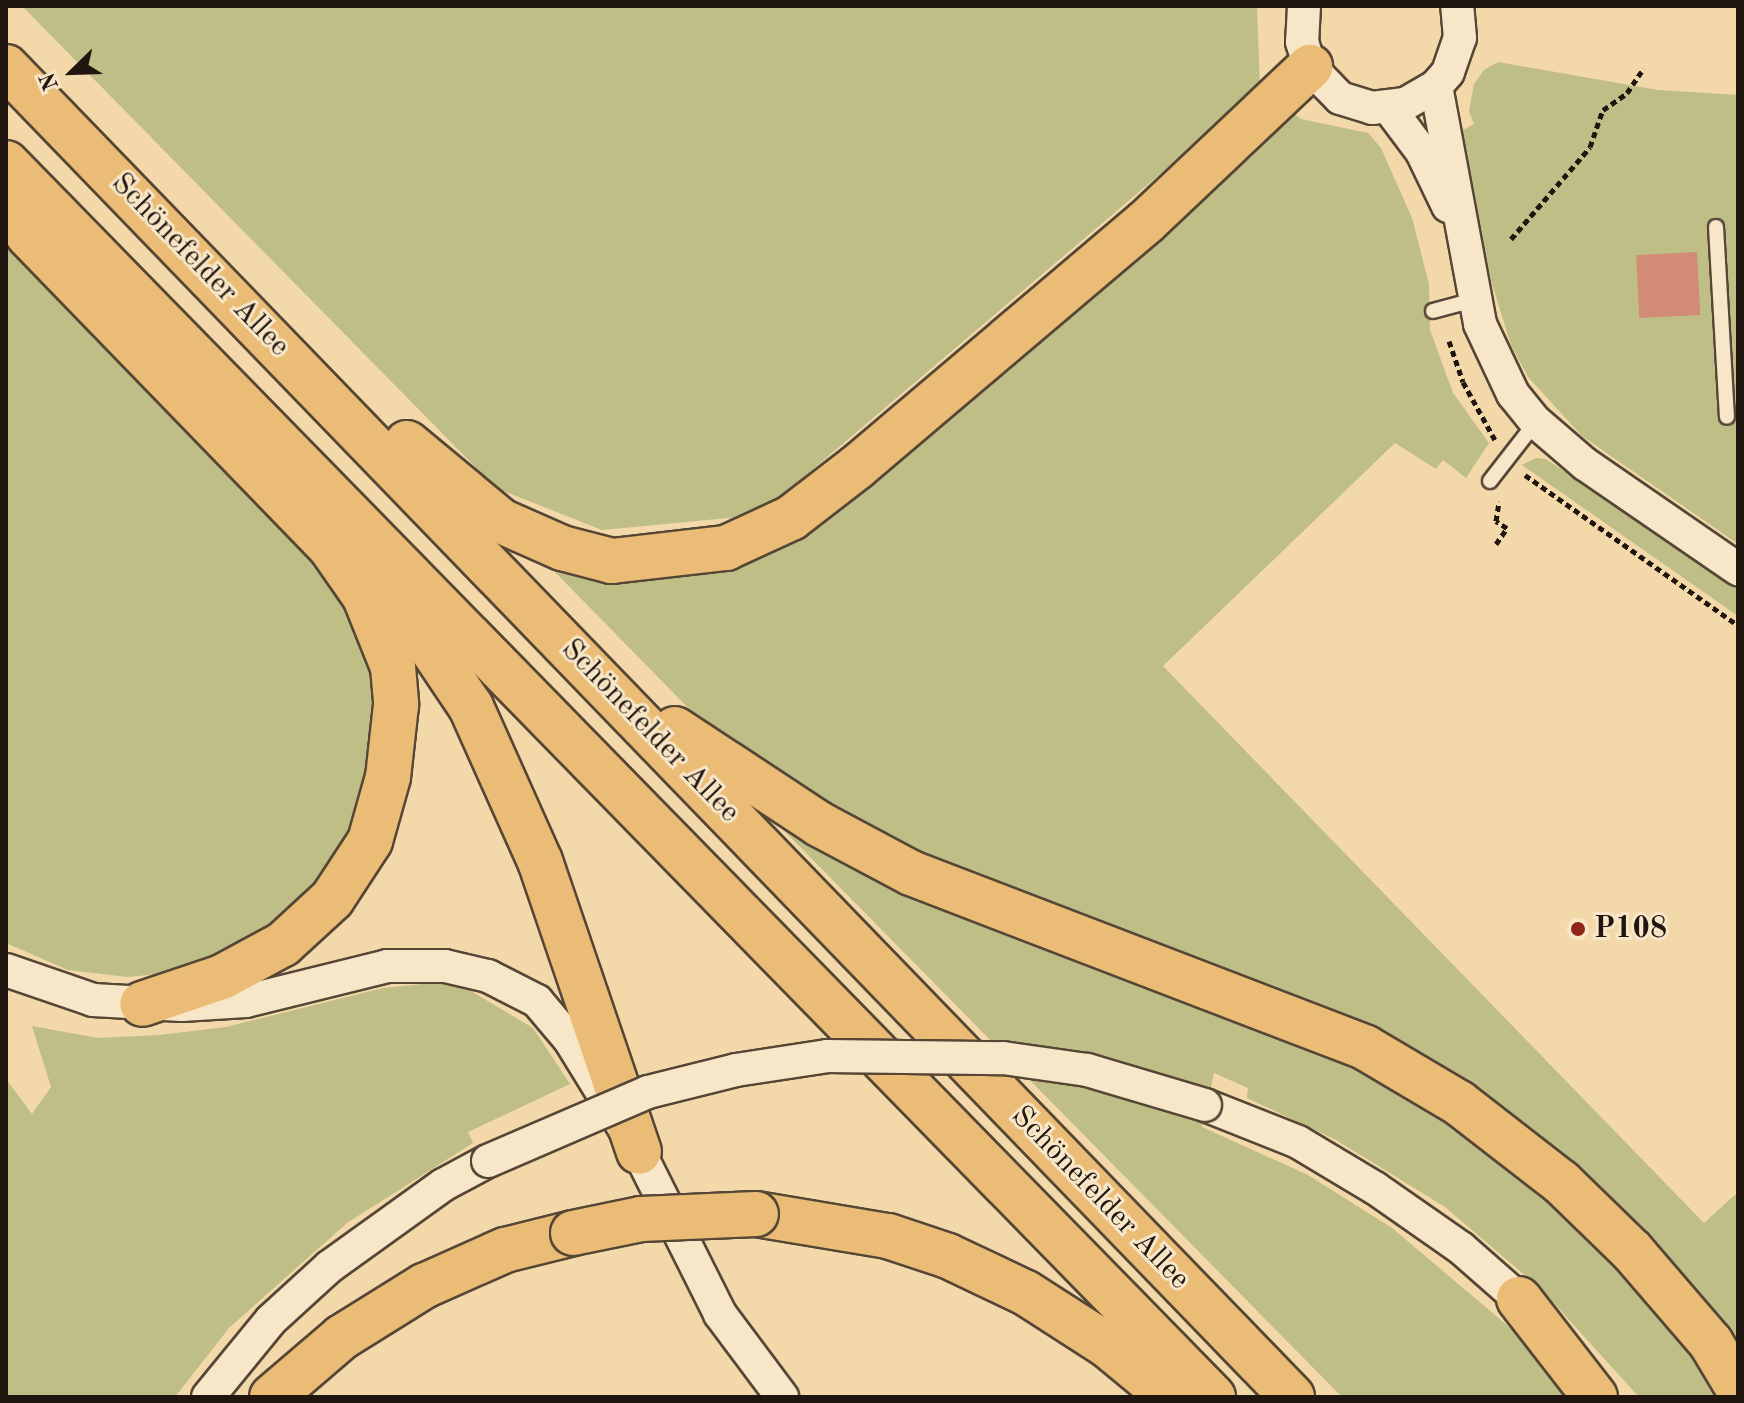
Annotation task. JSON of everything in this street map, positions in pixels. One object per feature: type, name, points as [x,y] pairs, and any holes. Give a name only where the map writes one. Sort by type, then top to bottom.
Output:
[{"type":"highway","name":"Schönefelder Allee","points":[[6,67],[284,350],[1292,1397]]},
{"type":"highway","points":[[284,350],[361,406],[501,521],[562,548],[612,561],[726,548],[791,518],[857,467],[1146,222],[1310,67]]},
{"type":"highway","name":"Schönefelder Allee","points":[[6,163],[236,394],[1213,1397]]},
{"type":"highway","points":[[6,203],[28,235],[331,548],[365,597],[393,667],[396,705],[388,777],[370,841],[332,899],[283,944],[222,977],[142,1004]]},
{"type":"highway","points":[[236,394],[262,448],[397,593],[471,707],[540,861],[639,1152]]},
{"type":"highway","points":[[562,639],[694,744],[819,824],[911,873],[1366,1048],[1459,1103],[1561,1182],[1632,1251],[1711,1343],[1738,1388]]},
{"type":"highway","points":[[272,1397],[342,1337],[424,1286],[505,1250],[641,1219],[756,1214],[888,1236],[948,1256],[1026,1293],[1107,1345],[1170,1397]]},
{"type":"highway","points":[[1519,1299],[1595,1397]]},
{"type":"street","points":[[1304,6],[1302,42],[1310,67],[1340,98],[1389,108],[1436,86],[1455,56],[1457,6]]},
{"type":"street","points":[[1436,86],[1474,300],[1493,360],[1536,422],[1585,464],[1738,569]]},
{"type":"street","points":[[1389,108],[1422,152],[1458,222]]},
{"type":"street","points":[[6,970],[93,1000],[142,1004],[246,1001],[387,966],[445,966],[488,976],[537,1001],[570,1040],[639,1152],[720,1314],[782,1397]]},
{"type":"street","points":[[208,1397],[271,1320],[329,1267],[420,1200],[488,1161],[648,1092],[736,1070],[827,1056],[1003,1058],[1087,1070],[1205,1105],[1298,1142],[1375,1188],[1461,1248],[1621,1397]]},
{"type":"lane","points":[[1716,227],[1727,417]]},
{"type":"lane","points":[[1437,310],[1474,300]]},
{"type":"lane","points":[[1722,321],[1738,320]]},
{"type":"lane","points":[[1490,481],[1536,422]]},
{"type":"path","points":[[1511,239],[1590,147],[1603,110],[1627,93],[1644,68]]},
{"type":"path","points":[[1437,310],[1463,382],[1505,459],[1564,507],[1738,625]]},
{"type":"path","points":[[1496,544],[1507,528],[1496,521],[1496,507],[1517,469]]},
{"type":"green space","points":[[22,6],[1257,6],[1260,89],[759,515],[602,530],[496,488]]},
{"type":"green space","points":[[1498,62],[1658,90],[1738,95],[1738,544],[1582,436],[1528,377],[1511,345],[1492,284],[1459,132],[1474,124],[1469,111],[1474,84],[1484,70]]},
{"type":"green space","points":[[1289,110],[1301,119],[1368,133],[1381,148],[1412,218],[1429,284],[1430,330],[1453,393],[1489,443],[1466,478],[1443,460],[1436,469],[1395,443],[1163,666],[1704,1223],[1738,1192],[1738,1365],[1528,1137],[1000,897],[802,793],[701,721],[551,568],[552,562],[702,571]]},
{"type":"green space","points":[[6,237],[335,581],[378,683],[368,801],[328,878],[251,945],[171,973],[127,977],[68,970],[6,943]]},
{"type":"green space","points":[[1536,458],[1546,459],[1738,588],[1738,616],[1522,465]]},
{"type":"green space","points":[[741,787],[1342,1056],[1429,1106],[1504,1157],[1635,1280],[1725,1397],[1639,1397],[1541,1289],[1445,1207],[1336,1140],[1247,1098],[1248,1088],[1214,1073],[1202,1127],[1308,1175],[1392,1228],[1528,1343],[1575,1397],[1342,1397]]},
{"type":"green space","points":[[442,982],[464,987],[533,1028],[570,1084],[468,1132],[473,1143],[347,1223],[229,1328],[175,1397],[6,1397],[6,1079],[32,1114],[51,1087],[32,1026],[98,1038],[159,1035],[226,1027],[383,988]]},
{"type":"building","points":[[1697,252],[1700,315],[1639,318],[1636,255]]},
{"type":"place","name":"P108","points":[[1578,929]]}]
